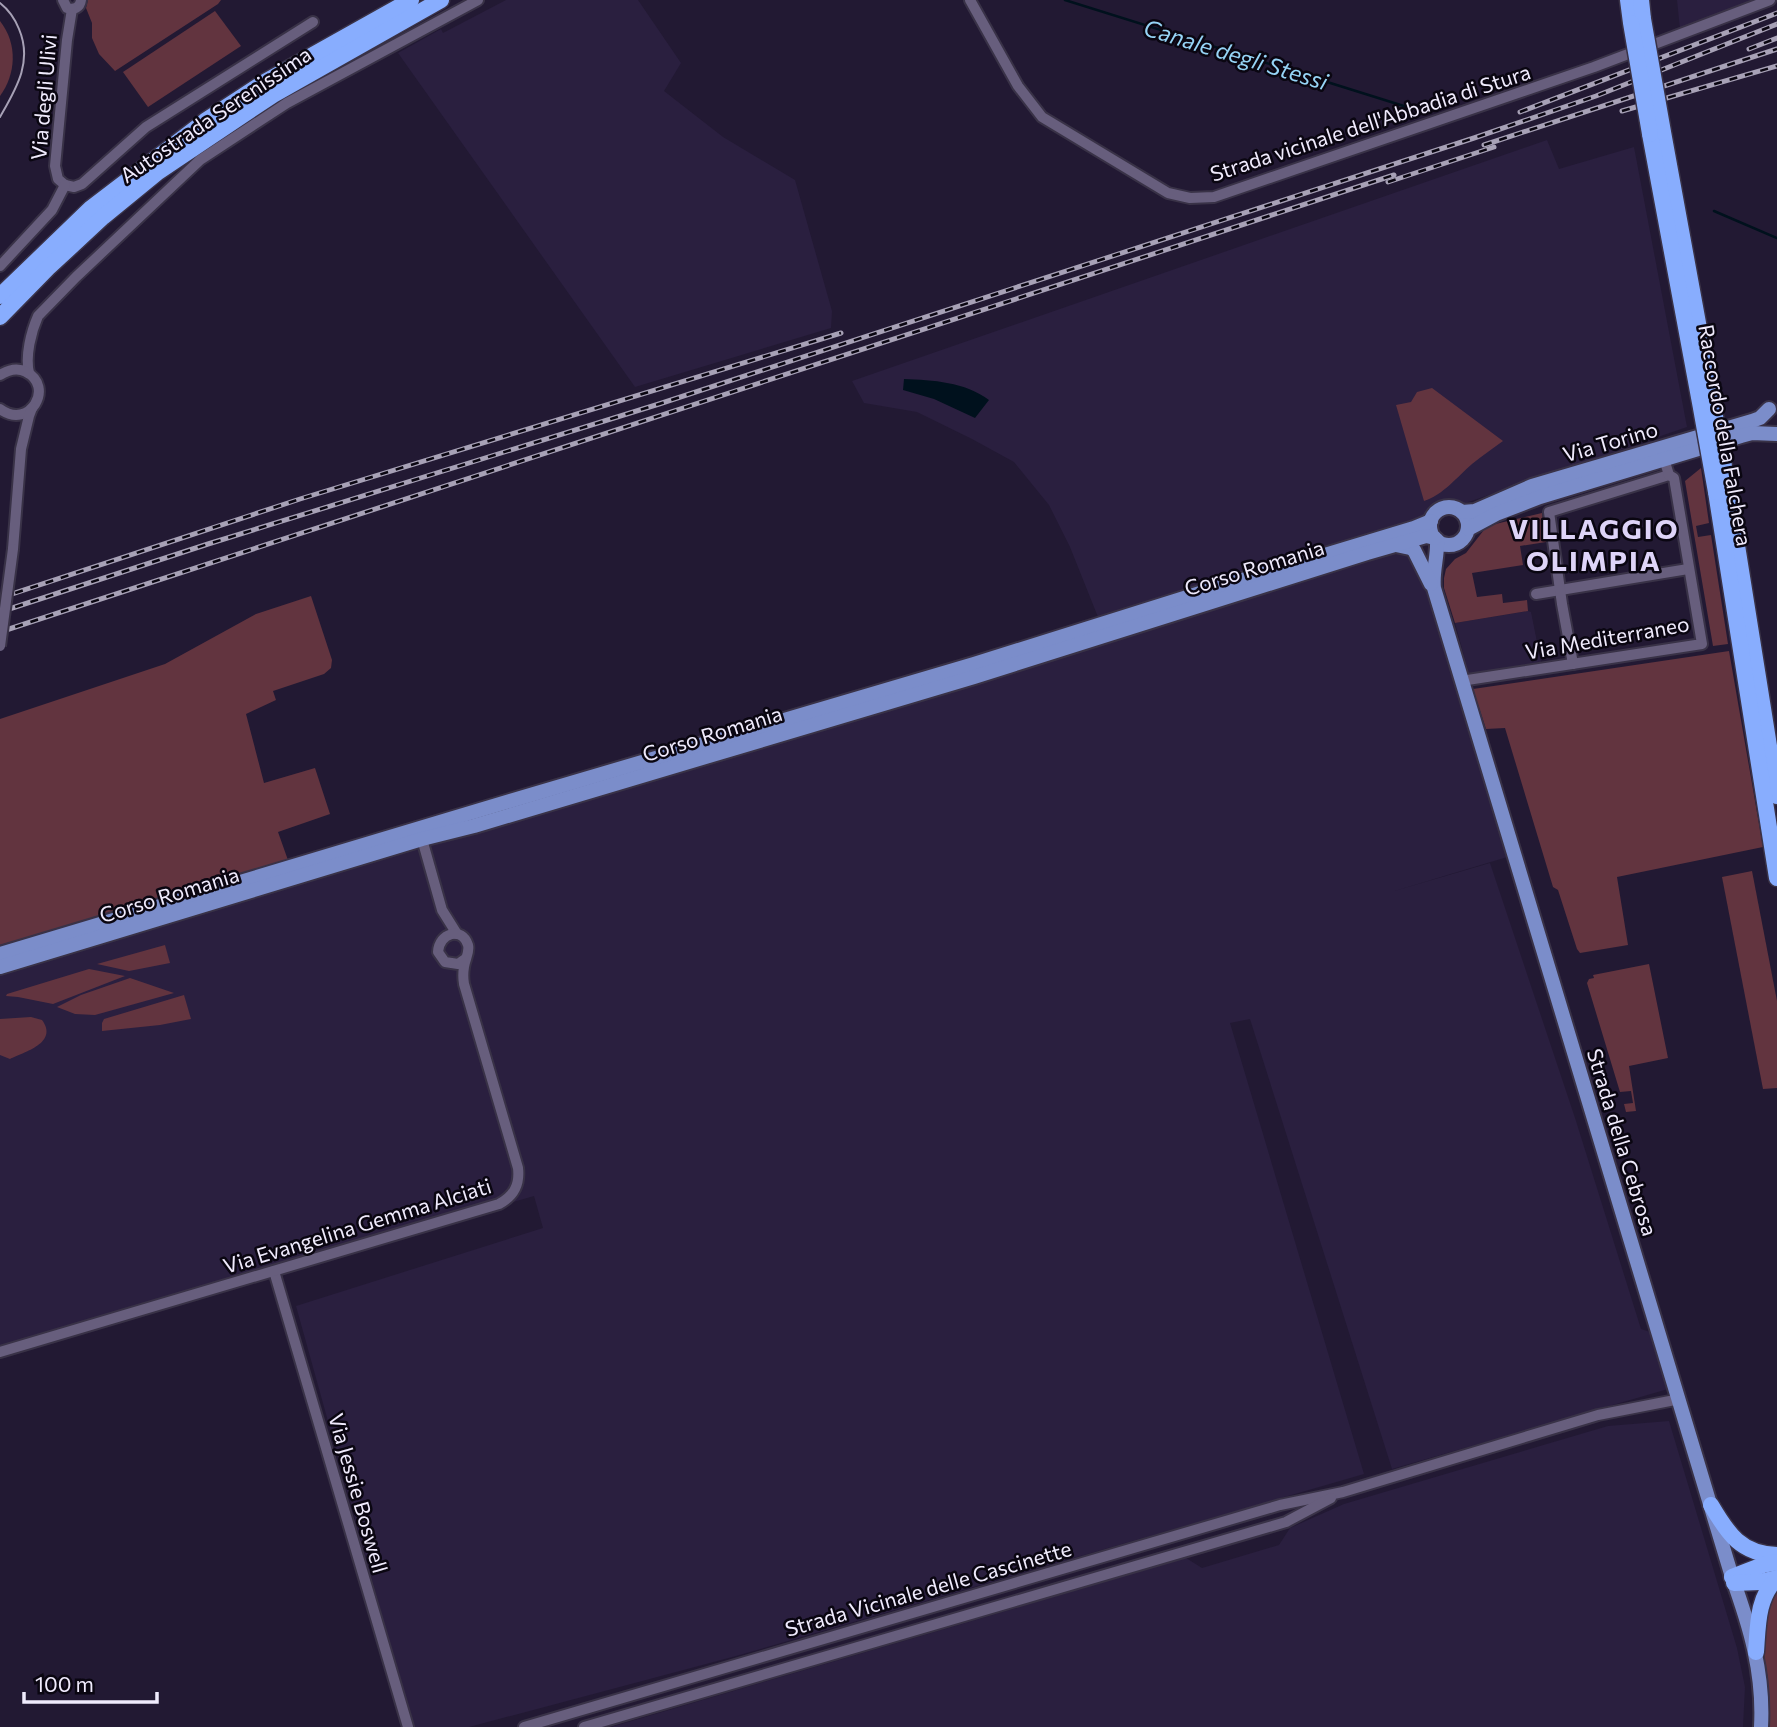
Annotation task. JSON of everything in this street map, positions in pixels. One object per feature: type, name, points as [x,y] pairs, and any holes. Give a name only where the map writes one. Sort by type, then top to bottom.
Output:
[{"type":"highway","name":"Autostrada Serenissima","points":[[0,296],[91,208],[205,121],[263,83],[411,0]]},
{"type":"highway","name":"Autostrada Serenissima","points":[[0,317],[103,217],[158,172],[273,95],[441,0]]},
{"type":"highway","name":"Raccordo della Falchera","points":[[1628,0],[1637,21],[1777,796]]},
{"type":"highway","name":"Raccordo della Falchera","points":[[1637,21],[1641,0]]},
{"type":"highway","name":"Raccordo della Falchera","points":[[1722,491],[1777,878]]},
{"type":"highway","points":[[1711,1505],[1723,1527],[1735,1540],[1754,1552],[1777,1555]]},
{"type":"highway","points":[[1733,1580],[1763,1565],[1777,1562]]},
{"type":"highway","points":[[1733,1580],[1760,1582],[1777,1578]]},
{"type":"highway","points":[[1756,1652],[1762,1601],[1777,1578]]},
{"type":"main road","points":[[1773,402],[1770,422],[1777,434]]},
{"type":"main road","name":"Via Torino","points":[[1462,512],[1475,511],[1532,486],[1752,421],[1760,418],[1773,402]]},
{"type":"main road","name":"Via Torino","points":[[1468,529],[1522,503],[1664,459],[1752,433],[1777,434]]},
{"type":"main road","points":[[1434,571],[1468,529],[1467,519],[1462,512],[1454,507],[1442,508],[1431,521],[1431,532],[1444,544],[1456,543]]},
{"type":"main road","name":"Corso Romania","points":[[0,967],[1431,521]]},
{"type":"main road","name":"Corso Romania","points":[[0,954],[421,834],[487,822],[974,677],[1426,536],[1436,539]]},
{"type":"main road","name":"Strada della Cebrosa","points":[[1436,539],[1434,588],[1733,1580],[1748,1622],[1756,1652],[1762,1727]]},
{"type":"main road","points":[[1396,545],[1414,550],[1434,588]]},
{"type":"street","points":[[63,0],[67,8],[72,9],[80,5],[81,0]]},
{"type":"street","points":[[29,373],[28,356],[38,316],[200,160],[287,103],[478,0]]},
{"type":"street","name":"Strada vicinale dell'Abbadia di Stura","points":[[970,0],[1018,86],[1042,117],[1168,193],[1190,198],[1214,197],[1581,72],[1770,0]]},
{"type":"street","name":"Via degli Ulivi","points":[[65,185],[58,179],[55,166],[72,9]]},
{"type":"street","points":[[0,266],[52,210],[65,185],[74,187],[82,184],[146,127],[313,22]]},
{"type":"street","points":[[15,369],[28,356]]},
{"type":"street","points":[[0,375],[15,369],[29,373],[38,387],[38,398],[29,416],[22,449],[13,550],[0,646]]},
{"type":"street","points":[[0,409],[12,415],[21,415],[32,408]]},
{"type":"street","points":[[12,415],[22,449]]},
{"type":"street","name":"Via Mediterraneo","points":[[1461,681],[1702,644],[1674,478],[1669,475],[1664,459]]},
{"type":"street","points":[[1573,664],[1549,512],[1669,475]]},
{"type":"street","points":[[1536,594],[1688,569]]},
{"type":"street","points":[[421,834],[442,909],[457,934],[467,942],[465,959],[458,964],[449,964],[439,956],[442,909]]},
{"type":"street","points":[[441,940],[448,935],[457,934]]},
{"type":"street","name":"Via Evangelina Gemma Alciati","points":[[0,1352],[506,1200],[518,1185],[518,1168],[464,984],[465,959]]},
{"type":"street","name":"Via Evangelina Gemma Alciati","points":[[449,964],[464,984]]},
{"type":"street","name":"Via Jessie Boswell","points":[[274,1270],[408,1727]]},
{"type":"street","name":"Strada Vicinale delle Cascinette","points":[[524,1727],[1280,1505],[1343,1492],[1598,1415],[1680,1399]]},
{"type":"street","name":"Strada Vicinale delle Cascinette","points":[[583,1727],[1286,1522],[1343,1492]]},
{"type":"street","points":[[1043,1574],[1049,1591]]},
{"type":"street","points":[[951,1602],[956,1618]]},
{"type":"shaded area","points":[[88,0],[221,0],[115,71],[99,54],[92,38],[92,23],[86,8]]},
{"type":"shaded area","points":[[506,0],[638,0],[681,63],[664,91],[723,137],[795,180],[832,311],[831,328],[635,387],[398,53],[441,29],[443,33]]},
{"type":"shaded area","points":[[1677,0],[1755,0],[1680,29]]},
{"type":"shaded area","points":[[215,11],[241,46],[148,107],[123,72]]},
{"type":"shaded area","points":[[0,21],[10,39],[13,59],[9,78],[0,96]]},
{"type":"shaded area","points":[[1547,140],[1559,169],[1634,147],[1687,427],[1375,534],[1098,617],[1070,547],[1049,505],[1014,462],[917,412],[864,403],[852,381]]},
{"type":"shaded area","points":[[1432,388],[1503,441],[1472,464],[1444,490],[1424,501],[1396,405],[1411,402],[1417,392]]},
{"type":"shaded area","points":[[1701,468],[1709,523],[1696,526],[1698,537],[1711,535],[1728,644],[1713,646],[1685,481]]},
{"type":"shaded area","points":[[1542,513],[1546,542],[1520,546],[1523,565],[1472,573],[1477,597],[1502,594],[1503,603],[1527,600],[1528,611],[1455,623],[1444,588],[1446,569],[1455,559],[1466,553],[1487,526]]},
{"type":"shaded area","points":[[1396,545],[1417,554],[1514,855],[1391,892],[1490,863],[1576,1121],[1641,1329],[1650,1332],[1668,1389],[1392,1469],[1250,1019],[1230,1023],[1364,1474],[736,1656],[469,1727],[413,1727],[296,1306],[543,1228],[534,1196],[0,1352],[0,967]]},
{"type":"shaded area","points":[[311,596],[332,660],[331,668],[324,674],[273,691],[276,700],[246,714],[264,783],[315,768],[330,814],[278,832],[289,863],[0,945],[0,719],[165,664],[256,614]]},
{"type":"shaded area","points":[[1531,612],[1541,662],[1469,674],[1455,623]]},
{"type":"shaded area","points":[[1729,651],[1763,847],[1617,877],[1628,945],[1580,953],[1558,890],[1553,887],[1505,728],[1486,729],[1473,689]]},
{"type":"shaded area","points":[[1752,871],[1777,1001],[1777,1088],[1763,1089],[1722,877]]},
{"type":"shaded area","points":[[165,945],[170,963],[129,971],[97,964]]},
{"type":"shaded area","points":[[1649,964],[1668,1058],[1629,1066],[1636,1111],[1626,1112],[1624,1104],[1633,1103],[1631,1091],[1620,1092],[1587,983],[1594,978],[1593,975]]},
{"type":"shaded area","points":[[89,969],[125,976],[53,1004],[6,996],[7,994]]},
{"type":"shaded area","points":[[130,978],[174,993],[95,1015],[75,1014],[57,1007],[81,995]]},
{"type":"shaded area","points":[[184,995],[191,1019],[102,1031],[104,1019]]},
{"type":"shaded area","points":[[31,1017],[42,1020],[46,1028],[43,1041],[31,1050],[10,1059],[0,1055],[0,1019]]},
{"type":"shaded area","points":[[1669,1421],[1737,1648],[1745,1687],[1743,1727],[611,1727],[1186,1558],[1202,1568],[1279,1545],[1290,1528],[1344,1504],[1608,1426]]},
{"type":"shaded area","points":[[1777,1584],[1777,1727],[1767,1727],[1768,1679],[1761,1639],[1767,1597]]},
{"type":"water","points":[[904,379],[937,381],[959,386],[989,400],[975,418],[934,399],[903,390]]},
{"type":"waterway","name":"Canale degli Stessi","points":[[1065,0],[1407,107]]},
{"type":"waterway","name":"Canale degli Stessi","points":[[1714,211],[1777,238]]},
{"type":"tram line","points":[[0,3],[17,25],[24,53],[17,86],[0,117]]},
{"type":"railway","points":[[1520,112],[1777,13]]},
{"type":"railway","points":[[0,612],[208,544],[659,404],[1474,138],[1596,96],[1777,24]]},
{"type":"railway","points":[[1749,49],[1777,38]]},
{"type":"railway","points":[[1484,145],[1777,49]]},
{"type":"railway","points":[[1622,111],[1777,66]]},
{"type":"railway","points":[[1388,182],[1494,147]]},
{"type":"railway","points":[[0,632],[1394,175]]},
{"type":"railway","points":[[0,598],[300,499],[841,333]]},
{"type":"district","name":"VILLAGGIO OLIMPIA","points":[[1594,544]]}]
